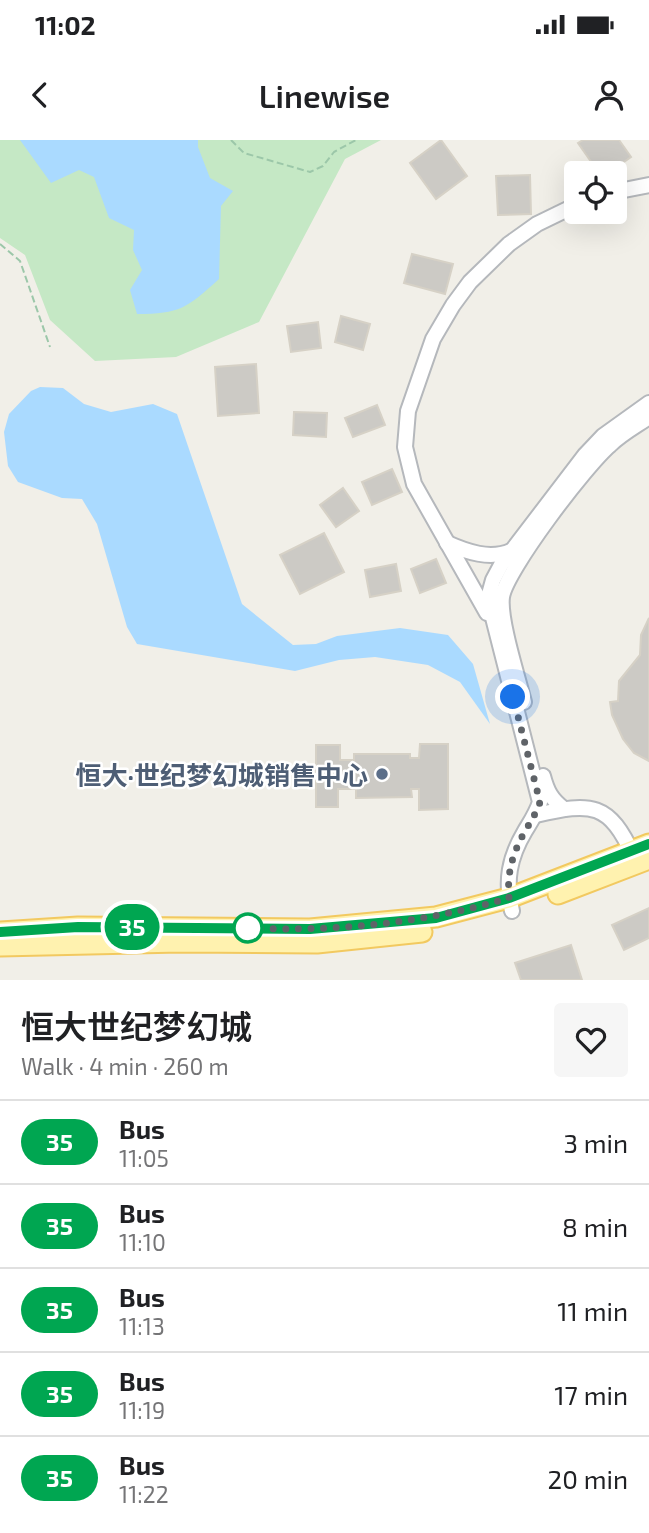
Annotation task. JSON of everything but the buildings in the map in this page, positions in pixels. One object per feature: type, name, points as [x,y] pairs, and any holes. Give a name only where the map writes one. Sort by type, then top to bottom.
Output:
[{"type":"main road","points":[[0,946],[180,942],[317,943],[385,937],[451,927],[642,855]]},
{"type":"main road","points":[[0,932],[78,927],[324,928],[436,918],[511,905]]},
{"type":"street","points":[[627,189],[649,185]]},
{"type":"street","points":[[494,626],[414,484],[405,447],[408,411],[433,339],[470,282],[509,244],[537,224],[564,211]]},
{"type":"street","points":[[511,905],[508,880],[510,860],[536,815],[540,802],[488,598],[493,580],[511,551],[585,455],[603,436],[649,403]]},
{"type":"street","points":[[564,809],[554,802],[547,791],[507,633],[502,598],[509,575],[591,464],[610,444],[649,417]]},
{"type":"street","points":[[447,543],[468,553],[504,554],[511,551]]},
{"type":"street","points":[[536,815],[579,807],[605,813],[618,824],[642,855]]},
{"type":"path","points":[[231,140],[244,153],[310,172],[323,166],[334,152],[356,140]]},
{"type":"path","points":[[0,244],[20,261],[50,348]]},
{"type":"green space","points":[[0,140],[381,140],[345,159],[259,322],[176,357],[95,361],[50,320],[25,255],[0,238]]},
{"type":"water","points":[[20,140],[198,140],[198,147],[210,178],[233,191],[221,206],[219,279],[199,297],[173,311],[137,314],[130,290],[142,270],[133,250],[134,230],[109,218],[94,177],[79,170],[51,183]]},
{"type":"water","points":[[40,387],[63,388],[84,404],[111,412],[153,404],[177,414],[242,604],[293,645],[316,644],[337,636],[400,628],[448,635],[473,664],[490,724],[460,682],[428,665],[375,657],[339,660],[295,671],[137,644],[127,627],[97,524],[82,499],[62,498],[18,482],[8,466],[4,432],[9,414],[31,391]]},
{"type":"bus line","name":"35","points":[[0,932],[78,927],[310,929],[436,918],[509,898],[649,844]]},
{"type":"place","name":"恒大·世纪梦幻城销售中心","points":[[382,774]]},
{"type":"route","points":[[248,928],[310,929],[436,918],[509,898],[510,860],[536,815],[540,802],[513,697]]}]
